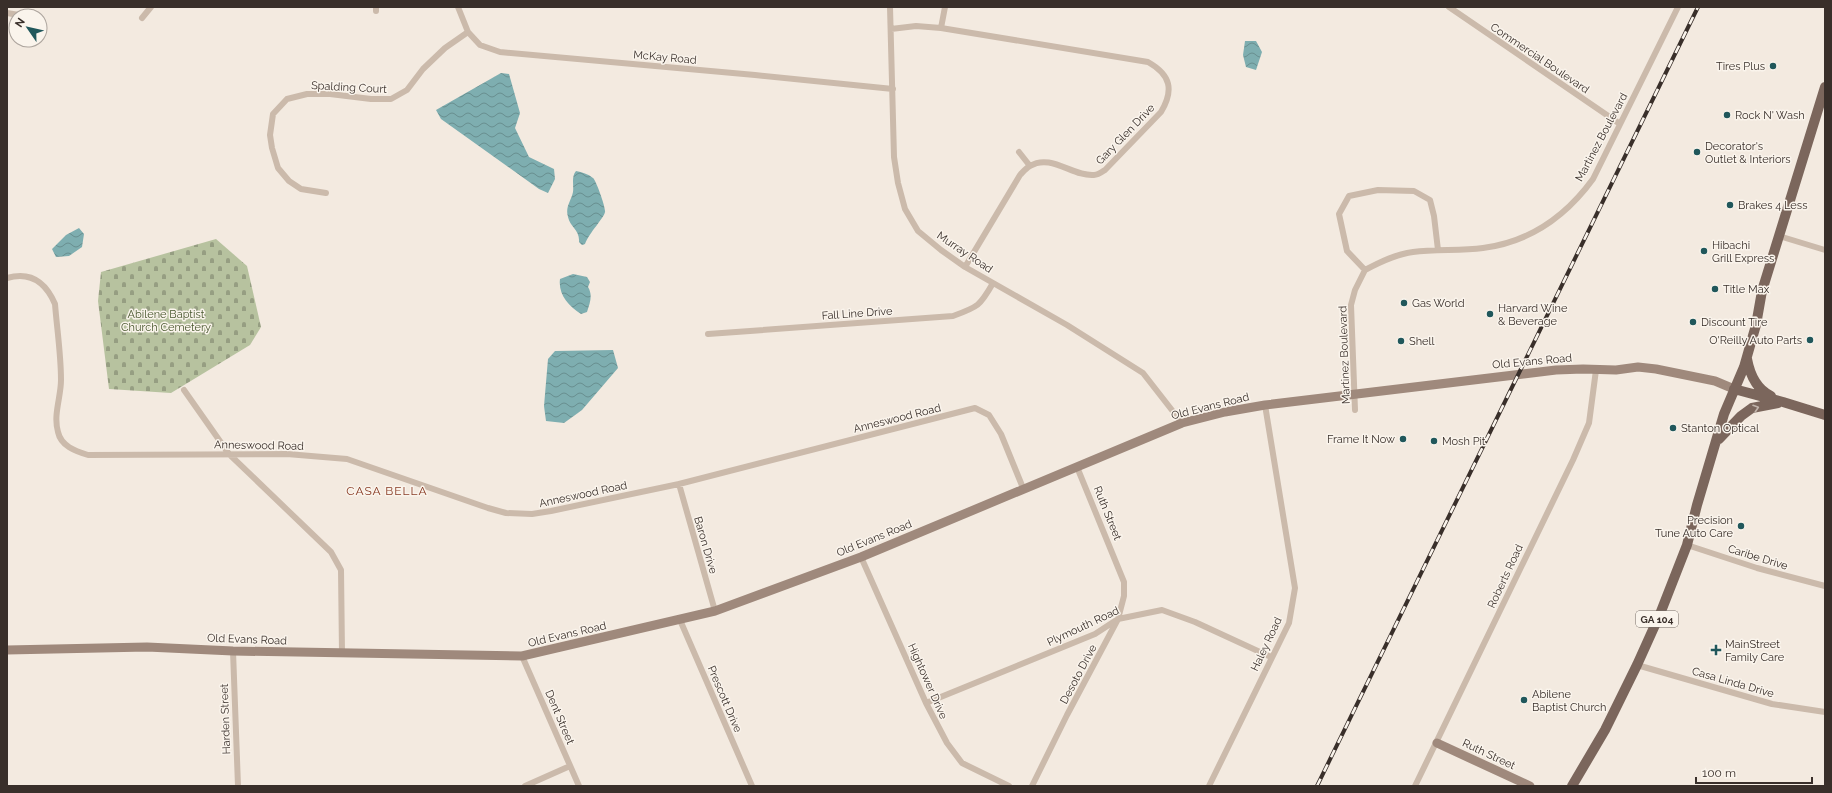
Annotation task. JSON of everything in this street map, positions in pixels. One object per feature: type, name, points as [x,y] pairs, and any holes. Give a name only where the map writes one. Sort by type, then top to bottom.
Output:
[{"type":"main road","name":"GA 104","points":[[1572,786],[1605,730],[1637,665],[1660,614],[1687,545],[1697,505],[1716,442],[1747,357],[1756,324],[1762,291],[1825,87]]},
{"type":"main road","points":[[1747,357],[1750,372],[1763,392],[1783,402]]},
{"type":"main road","points":[[1734,390],[1783,402],[1825,415]]},
{"type":"main road","points":[[1716,442],[1741,416],[1752,408],[1783,402]]},
{"type":"street","points":[[142,18],[151,7]]},
{"type":"street","name":"McKay Road","points":[[458,7],[468,32],[480,45],[500,52],[893,89]]},
{"type":"street","name":"Murray Road","points":[[890,7],[894,157],[898,183],[906,209],[918,231],[965,267],[1067,325],[1143,373],[1182,423]]},
{"type":"street","points":[[891,29],[916,26],[941,28],[945,7]]},
{"type":"street","name":"Commercial Boulevard","points":[[1449,7],[1620,124]]},
{"type":"street","name":"Martinez Boulevard","points":[[1355,410],[1351,305],[1355,290],[1365,270],[1399,255],[1438,250],[1496,246],[1526,236],[1557,217],[1575,201],[1592,179],[1678,7]]},
{"type":"street","name":"Gary Glen Drive","points":[[941,28],[1148,62],[1159,68],[1168,84],[1169,93],[1167,102],[1161,112],[1105,170],[1096,176],[1084,174],[1053,163],[1042,162],[1030,166]]},
{"type":"street","name":"Spalding Court","points":[[326,193],[301,189],[289,181],[278,168],[270,135],[274,114],[287,99],[307,94],[330,94],[371,99],[391,99],[407,90],[423,69],[445,48],[468,32]]},
{"type":"street","points":[[965,267],[1020,175],[1030,166],[1019,152]]},
{"type":"street","points":[[1365,270],[1347,251],[1342,229],[1339,214],[1349,196],[1378,190],[1414,191],[1430,200],[1434,216],[1438,250]]},
{"type":"street","points":[[1779,236],[1825,250]]},
{"type":"street","name":"Anneswood Road","points":[[7,278],[21,276],[31,278],[41,283],[50,292],[55,304],[61,382],[56,420],[58,433],[64,444],[75,451],[88,455],[287,454],[347,459],[488,508],[512,513],[532,514],[679,484],[975,408],[989,415],[1001,434],[1023,488]]},
{"type":"street","name":"Fall Line Drive","points":[[708,334],[953,316],[970,310],[982,302],[993,283]]},
{"type":"street","name":"Old Evans Road","points":[[7,650],[147,647],[233,651],[522,656],[715,611],[861,557],[1023,488],[1182,423],[1225,412],[1354,394],[1549,371],[1583,369],[1616,370],[1638,367],[1656,369],[1715,381],[1734,390]]},
{"type":"street","name":"Roberts Road","points":[[1415,786],[1437,743],[1529,548],[1573,460],[1588,423],[1596,370]]},
{"type":"street","points":[[184,390],[229,454],[331,552],[341,570],[342,653]]},
{"type":"street","name":"Haley Road","points":[[1208,786],[1289,623],[1295,588],[1265,406]]},
{"type":"street","name":"Ruth Street","points":[[1077,467],[1118,568]]},
{"type":"street","name":"Baron Drive","points":[[679,484],[715,611]]},
{"type":"street","name":"Caribe Drive","points":[[1687,545],[1756,568],[1825,586]]},
{"type":"street","name":"Hightower Drive","points":[[861,557],[938,727],[962,763],[1009,786]]},
{"type":"street","name":"Desoto Drive","points":[[1032,786],[1066,715],[1118,619],[1124,596],[1124,582],[1118,568]]},
{"type":"street","name":"Plymouth Road","points":[[926,703],[1095,634],[1118,619],[1162,610],[1195,622],[1272,657]]},
{"type":"street","name":"Prescott Drive","points":[[680,620],[752,786]]},
{"type":"street","name":"Harden Street","points":[[233,651],[238,786]]},
{"type":"street","name":"Dent Street","points":[[522,656],[579,786]]},
{"type":"street","name":"Casa Linda Drive","points":[[1637,665],[1772,704],[1825,712]]},
{"type":"street","name":"Ruth Street","points":[[1437,743],[1530,786]]},
{"type":"street","points":[[525,786],[570,766]]},
{"type":"green space","name":"Abilene Baptist Church Cemetery","points":[[216,239],[247,266],[261,327],[250,345],[171,393],[109,389],[98,301],[101,272]]},
{"type":"water","points":[[1245,41],[1256,41],[1262,52],[1256,70],[1246,67],[1243,55]]},
{"type":"water","points":[[501,73],[509,74],[520,113],[515,128],[529,157],[554,169],[555,179],[548,193],[539,189],[441,119],[436,110]]},
{"type":"water","points":[[576,171],[587,174],[593,178],[605,209],[604,215],[585,244],[582,245],[579,242],[578,234],[569,220],[567,213],[573,192],[574,173]]},
{"type":"water","points":[[79,228],[84,234],[82,247],[69,256],[56,257],[52,249],[66,235]]},
{"type":"water","points":[[573,274],[587,277],[590,282],[588,287],[591,296],[589,305],[587,312],[581,314],[568,303],[562,295],[561,290],[560,279]]},
{"type":"water","points":[[613,350],[618,368],[582,410],[564,423],[546,421],[544,406],[548,359],[555,351]]},
{"type":"railway","points":[[1317,786],[1698,7]]},
{"type":"place","name":"Tires Plus","points":[[1773,66]]},
{"type":"place","name":"Rock N' Wash","points":[[1727,115]]},
{"type":"place","name":"Decorator's Outlet & Interiors","points":[[1697,152]]},
{"type":"place","name":"Brakes 4 Less","points":[[1730,205]]},
{"type":"place","name":"Hibachi Grill Express","points":[[1704,251]]},
{"type":"place","name":"Title Max","points":[[1715,289]]},
{"type":"place","name":"Gas World","points":[[1404,303]]},
{"type":"place","name":"Harvard Wine & Beverage","points":[[1490,314]]},
{"type":"place","name":"Discount Tire","points":[[1693,322]]},
{"type":"place","name":"O'Reilly Auto Parts","points":[[1810,340]]},
{"type":"place","name":"Shell","points":[[1401,341]]},
{"type":"place","name":"Stanton Optical","points":[[1673,428]]},
{"type":"place","name":"Frame It Now","points":[[1403,439]]},
{"type":"place","name":"Mosh Pit","points":[[1434,441]]},
{"type":"place","name":"Precision Tune Auto Care","points":[[1741,526]]},
{"type":"place","name":"MainStreet Family Care","points":[[1716,650]]},
{"type":"place","name":"Abilene Baptist Church","points":[[1524,700]]},
{"type":"district","name":"CASA BELLA","points":[[387,491]]}]
